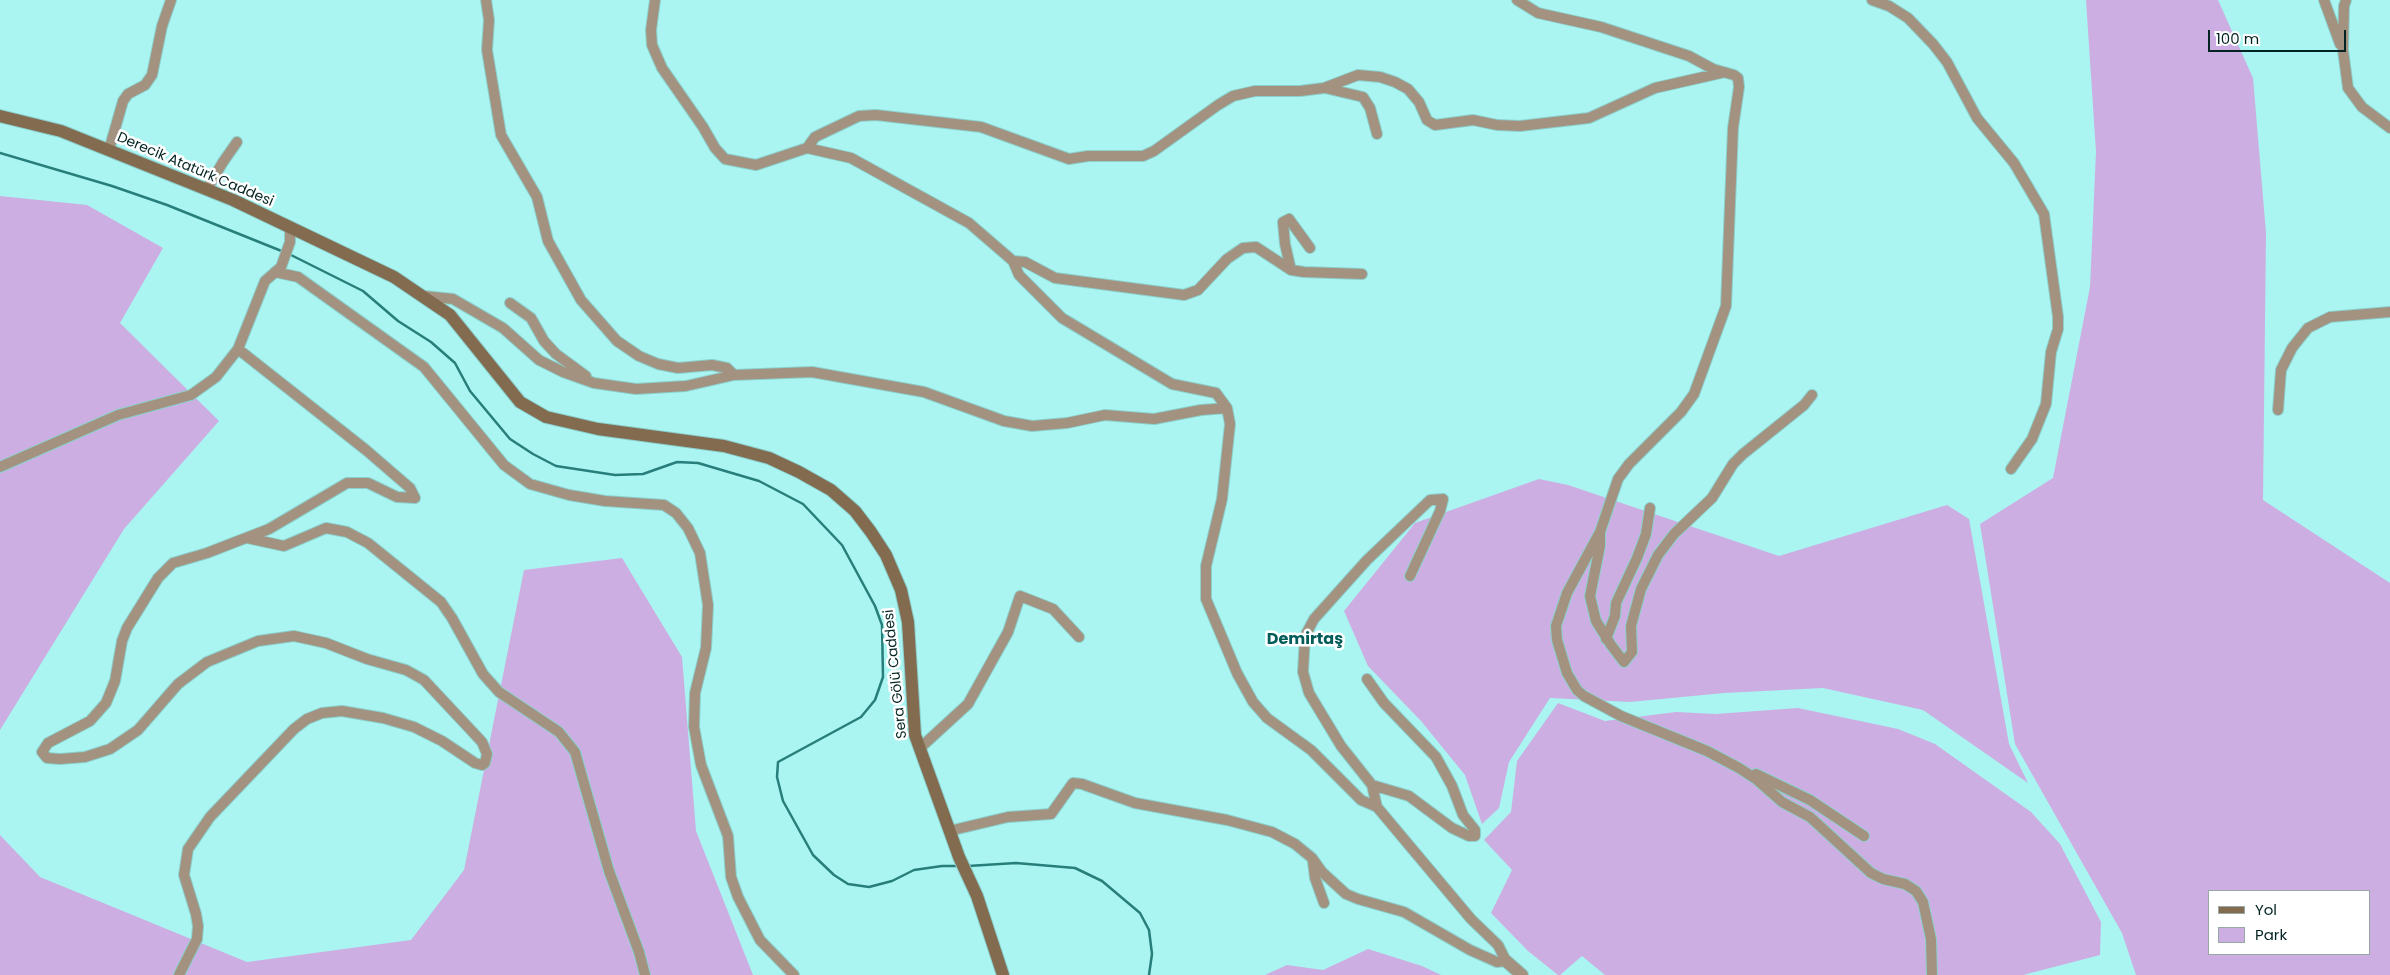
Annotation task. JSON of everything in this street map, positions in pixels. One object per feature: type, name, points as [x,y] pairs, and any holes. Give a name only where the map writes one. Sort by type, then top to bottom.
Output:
[{"type":"main road","name":"Derecik Atatürk Caddesi","points":[[0,116],[61,130],[207,190],[394,277],[424,296]]},
{"type":"main road","name":"Sera Gölü Caddesi","points":[[424,296],[450,315],[520,402],[533,411],[569,424],[724,446],[769,458],[831,490],[855,511],[886,556],[901,590],[908,622],[915,734],[949,831],[977,896],[1003,975]]},
{"type":"street","points":[[109,150],[123,101],[128,94],[145,85],[152,75],[162,26],[171,0]]},
{"type":"street","points":[[486,0],[489,20],[487,50],[501,135],[538,196],[548,241],[581,300],[617,341],[639,356],[658,364],[678,368],[712,365],[727,368],[734,375]]},
{"type":"street","points":[[656,0],[651,30],[652,45],[662,68],[703,127],[715,148],[725,159],[756,165],[807,148],[850,158],[969,223],[1013,261],[1018,275],[1062,318],[1172,384],[1216,393],[1227,408],[1230,424],[1222,499],[1206,566],[1206,599],[1237,673],[1253,702],[1268,718],[1311,750],[1361,800],[1377,807],[1470,918],[1498,945],[1506,961],[1522,975]]},
{"type":"street","points":[[1517,0],[1538,13],[1600,27],[1689,56],[1713,69],[1730,72],[1738,78],[1739,87],[1733,128],[1726,306],[1694,394],[1681,412],[1629,464],[1618,479],[1600,532],[1567,593],[1556,626],[1557,640],[1567,673],[1577,690],[1584,696],[1621,716],[1706,751],[1739,768],[1799,794],[1864,836]]},
{"type":"street","points":[[1872,0],[1889,6],[1908,18],[1933,44],[1947,62],[1977,118],[2014,163],[2044,214],[2058,329],[2051,352],[2046,404],[2032,439],[2011,469]]},
{"type":"street","points":[[2324,0],[2343,50]]},
{"type":"street","points":[[2346,0],[2344,6],[2343,50],[2348,88],[2362,107],[2390,128]]},
{"type":"street","points":[[807,148],[815,136],[859,116],[876,115],[981,127],[1069,159],[1088,156],[1143,156],[1154,151],[1233,96],[1255,91],[1300,91],[1324,88],[1358,75],[1380,77],[1408,89],[1419,102],[1427,120],[1435,125],[1473,120],[1497,125],[1520,126],[1589,118],[1654,88],[1701,76],[1730,72]]},
{"type":"street","points":[[1324,88],[1364,97],[1370,108],[1377,134]]},
{"type":"street","points":[[207,190],[222,162],[237,142]]},
{"type":"street","points":[[1291,270],[1285,244],[1283,222],[1289,219],[1310,248]]},
{"type":"street","points":[[0,467],[118,415],[191,395],[216,377],[238,349],[265,281],[278,269],[290,242],[290,228]]},
{"type":"street","points":[[1013,261],[1025,262],[1055,278],[1164,294],[1184,295],[1198,290],[1227,259],[1243,248],[1256,247],[1291,270],[1362,274]]},
{"type":"street","points":[[278,269],[298,277],[424,367],[504,465],[530,484],[569,495],[664,506],[676,513],[688,528],[700,553],[709,622],[706,648],[695,693],[694,727],[701,765],[728,836],[731,877],[738,897],[760,940],[794,975]]},
{"type":"street","points":[[424,296],[453,299],[503,328],[540,360],[564,372],[594,383],[636,389],[686,386],[734,375],[812,372],[924,392],[1004,421],[1032,426],[1067,423],[1106,415],[1154,419],[1201,410],[1227,408]]},
{"type":"street","points":[[510,303],[531,318],[544,342],[556,354],[594,383]]},
{"type":"street","points":[[2278,410],[2278,383],[2283,364],[2292,348],[2308,328],[2330,317],[2390,312]]},
{"type":"street","points":[[179,975],[197,939],[198,926],[184,875],[188,849],[210,817],[294,729],[307,719],[322,713],[342,711],[383,718],[414,727],[442,741],[475,763],[485,763],[487,754],[482,742],[424,680],[406,670],[367,659],[326,643],[294,636],[258,641],[232,650],[207,662],[178,684],[138,730],[110,749],[85,757],[47,758],[42,752],[48,743],[90,721],[106,703],[115,681],[122,641],[127,628],[158,578],[173,563],[246,538],[295,515],[322,496],[347,483],[368,483],[397,497],[415,498],[410,488],[380,462],[238,349]]},
{"type":"street","points":[[1600,532],[1600,546],[1590,596],[1596,621],[1606,639],[1624,662],[1632,652],[1631,626],[1640,588],[1658,555],[1674,534],[1712,498],[1733,464],[1742,454],[1804,405],[1812,395]]},
{"type":"street","points":[[1377,807],[1372,785],[1340,746],[1309,693],[1303,672],[1305,636],[1314,619],[1367,560],[1430,500],[1443,499],[1440,511],[1433,522],[1410,576]]},
{"type":"street","points":[[1606,639],[1615,616],[1616,603],[1646,534],[1650,508]]},
{"type":"street","points":[[246,538],[284,546],[326,528],[347,532],[368,543],[441,602],[483,674],[499,692],[559,732],[574,752],[609,871],[639,952],[645,975]]},
{"type":"street","points":[[920,748],[968,704],[1008,632],[1020,596],[1053,609],[1079,637]]},
{"type":"street","points":[[1367,679],[1384,703],[1436,757],[1452,786],[1463,815],[1474,830],[1475,836],[1469,836],[1452,828],[1409,796],[1372,785]]},
{"type":"street","points":[[1739,768],[1756,779],[1782,802],[1810,817],[1871,873],[1883,879],[1905,884],[1916,891],[1923,902],[1931,939],[1932,975]]},
{"type":"street","points":[[949,831],[1008,817],[1051,814],[1073,783],[1082,784],[1134,803],[1227,820],[1272,832],[1296,844],[1346,894],[1404,912],[1470,950],[1497,962],[1506,961]]},
{"type":"street","points":[[1312,858],[1315,878],[1324,903]]},
{"type":"green space","points":[[2086,0],[2218,0],[2253,78],[2266,233],[2263,500],[2390,583],[2390,975],[2136,975],[2122,933],[2015,744],[1980,524],[2053,478],[2090,287],[2096,152]]},
{"type":"green space","points":[[0,196],[87,205],[163,248],[120,323],[219,421],[124,529],[0,730]]},
{"type":"green space","points":[[1539,479],[1568,485],[1779,556],[1947,505],[1969,519],[2009,744],[2028,783],[1923,710],[1823,688],[1724,693],[1630,702],[1550,698],[1509,762],[1499,808],[1482,824],[1465,775],[1421,721],[1368,666],[1344,611],[1415,523]]},
{"type":"green space","points":[[622,558],[682,657],[696,831],[753,975],[0,975],[0,835],[40,877],[247,962],[411,940],[464,870],[524,570]]},
{"type":"green space","points":[[1558,703],[1605,721],[1676,712],[1716,714],[1798,708],[1898,729],[1935,744],[2031,812],[2060,844],[2101,922],[2100,955],[2023,975],[1605,975],[1582,956],[1558,975],[1528,951],[1491,913],[1512,870],[1484,840],[1511,812],[1517,761]]},
{"type":"green space","points":[[1368,949],[1422,966],[1441,975],[1265,975],[1287,965],[1323,970]]},
{"type":"waterway","points":[[0,153],[112,186],[167,205],[284,252]]},
{"type":"waterway","points":[[289,254],[363,291],[398,321],[431,342],[455,363],[470,391],[510,439],[556,466],[615,475],[643,474],[677,462],[698,463],[759,481],[803,504],[842,545],[875,606],[882,625],[883,677],[875,700],[861,717],[778,762],[777,777],[783,801],[813,855],[834,875],[848,884],[869,887],[892,881],[914,870],[958,866]]},
{"type":"waterway","points":[[968,866],[1016,863],[1075,868],[1102,881],[1140,913],[1149,930],[1152,954],[1149,975]]},
{"type":"district","name":"Demirtaş","points":[[1305,640]]}]
